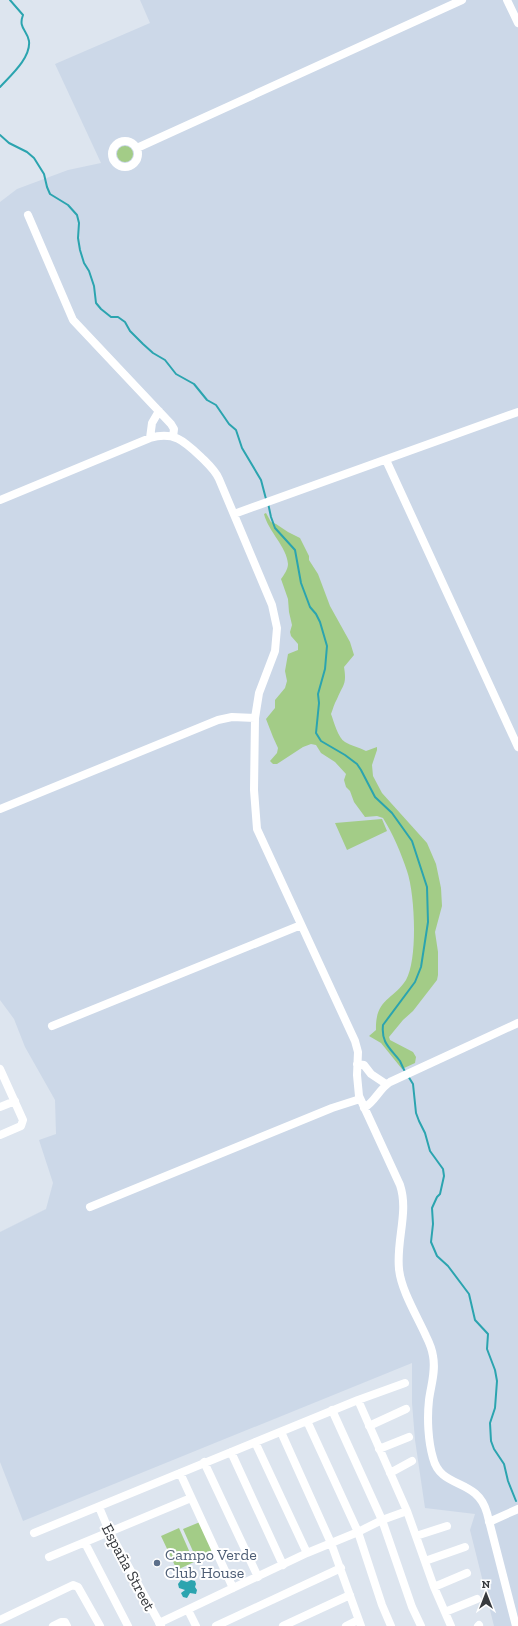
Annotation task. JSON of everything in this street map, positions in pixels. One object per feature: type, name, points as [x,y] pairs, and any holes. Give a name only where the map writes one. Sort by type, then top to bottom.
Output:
[{"type":"street","points":[[137,148],[462,0]]},
{"type":"street","points":[[507,0],[518,23]]},
{"type":"street","points":[[28,215],[73,320],[173,427],[174,436]]},
{"type":"street","points":[[150,438],[152,423],[159,411]]},
{"type":"street","points":[[234,514],[518,412]]},
{"type":"street","points":[[0,500],[150,438],[163,435],[174,436],[187,444],[214,470],[219,479],[272,606],[277,628],[276,646],[259,693],[255,718],[254,748],[256,825],[355,1041],[357,1048],[357,1088],[360,1099],[402,1192],[403,1208],[398,1253],[399,1272],[434,1356],[434,1375],[428,1406],[433,1458],[438,1469],[444,1476],[471,1489],[478,1496],[485,1507],[516,1626]]},
{"type":"street","points":[[386,460],[518,747]]},
{"type":"street","points":[[0,809],[218,720],[232,717],[255,718]]},
{"type":"street","points":[[52,1026],[301,925]]},
{"type":"street","points":[[364,1108],[371,1103],[386,1084],[518,1023]]},
{"type":"street","points":[[357,1064],[364,1065],[371,1074],[386,1084]]},
{"type":"street","points":[[0,1135],[20,1126],[23,1122],[15,1101],[1,1073]]},
{"type":"street","points":[[90,1207],[332,1108],[360,1099]]},
{"type":"street","points":[[0,1107],[15,1101]]},
{"type":"street","points":[[34,1533],[332,1410],[405,1383]]},
{"type":"street","points":[[358,1400],[407,1512],[434,1587],[451,1626]]},
{"type":"street","points":[[332,1410],[382,1520],[412,1607],[421,1626]]},
{"type":"street","points":[[369,1426],[406,1410]]},
{"type":"street","points":[[307,1421],[358,1532],[382,1605],[391,1626]]},
{"type":"street","points":[[281,1432],[331,1543],[360,1623],[346,1626]]},
{"type":"street","points":[[379,1449],[409,1437]]},
{"type":"street","points":[[255,1442],[307,1553]]},
{"type":"street","points":[[231,1452],[283,1566]]},
{"type":"street","points":[[390,1473],[412,1461]]},
{"type":"street","points":[[204,1462],[258,1577]]},
{"type":"street","points":[[180,1473],[233,1588]]},
{"type":"street","points":[[49,1557],[191,1498]]},
{"type":"street","name":"España Street","points":[[99,1507],[109,1531],[160,1625]]},
{"type":"street","points":[[489,1522],[518,1509]]},
{"type":"street","points":[[160,1625],[307,1553],[358,1532],[382,1520],[407,1512]]},
{"type":"street","points":[[416,1536],[447,1526]]},
{"type":"street","points":[[85,1543],[128,1626]]},
{"type":"street","points":[[425,1561],[465,1547]]},
{"type":"street","points":[[216,1626],[341,1568]]},
{"type":"street","points":[[434,1587],[467,1573]]},
{"type":"street","points":[[0,1620],[73,1585],[78,1587],[100,1626]]},
{"type":"street","points":[[282,1626],[350,1594]]},
{"type":"street","points":[[445,1612],[477,1599]]},
{"type":"street","points":[[188,1610],[196,1626]]},
{"type":"street","points":[[53,1626],[61,1622],[65,1622],[67,1626]]},
{"type":"shaded area","points":[[140,0],[518,0],[518,1626],[494,1626],[470,1530],[475,1514],[425,1508],[415,1440],[412,1403],[412,1363],[23,1521],[0,1462],[0,1232],[46,1209],[53,1183],[39,1140],[56,1134],[55,1100],[25,1047],[14,1019],[0,1000],[0,202],[17,189],[68,170],[101,163],[55,64],[150,23]]},
{"type":"green space","points":[[122,146],[128,146],[133,151],[131,160],[128,162],[122,162],[117,157],[117,151]]},
{"type":"green space","points":[[266,513],[271,522],[300,538],[309,556],[309,560],[318,574],[330,606],[350,642],[354,655],[344,667],[344,684],[331,714],[338,733],[345,742],[366,751],[377,747],[372,765],[373,776],[382,793],[427,843],[436,864],[441,888],[442,906],[435,932],[438,952],[438,975],[437,980],[413,1011],[403,1020],[389,1037],[390,1040],[413,1052],[416,1057],[415,1063],[402,1069],[381,1043],[369,1036],[376,1030],[378,1012],[386,1001],[401,987],[410,970],[414,942],[412,895],[410,881],[402,857],[383,818],[377,816],[365,817],[354,802],[350,791],[346,787],[344,780],[346,774],[335,762],[321,753],[316,745],[311,744],[303,747],[277,764],[273,764],[270,761],[277,753],[278,748],[266,719],[275,708],[275,700],[285,688],[287,681],[285,671],[288,654],[298,650],[298,644],[291,636],[290,632],[292,625],[288,599],[281,579],[287,568],[287,558],[281,545],[269,527],[264,514]]},
{"type":"green space","points":[[382,819],[387,831],[347,850],[335,823]]},
{"type":"green space","points":[[200,1522],[213,1550],[196,1558],[183,1529]]},
{"type":"green space","points":[[179,1528],[194,1562],[177,1570],[161,1536]]},
{"type":"water","points":[[181,1580],[187,1582],[191,1580],[195,1581],[195,1587],[197,1590],[196,1594],[190,1593],[187,1598],[183,1597],[181,1593],[185,1590],[179,1588],[178,1584]]},
{"type":"waterway","points":[[0,87],[19,66],[27,54],[29,47],[28,37],[22,26],[23,15],[10,0]]},
{"type":"waterway","points":[[0,135],[9,143],[27,152],[34,158],[44,174],[50,194],[68,205],[77,215],[79,223],[78,238],[80,250],[94,286],[96,303],[111,317],[118,317],[125,322],[130,331],[143,344],[153,353],[165,360],[176,374],[194,384],[207,400],[216,405],[229,424],[236,430],[242,448],[261,480],[266,499]]},
{"type":"waterway","points":[[268,503],[275,528],[295,550],[301,583],[310,607],[320,622],[327,646],[325,669],[318,694],[319,703],[316,733],[321,741],[357,764],[375,797],[392,813],[412,841],[427,887],[428,922],[421,967],[415,982],[383,1025],[383,1036],[385,1041],[400,1061],[406,1073]]},
{"type":"waterway","points":[[408,1076],[413,1084],[416,1113],[425,1133],[430,1151],[443,1169],[444,1176],[440,1194],[432,1208],[433,1224],[431,1242],[437,1256],[448,1266],[469,1294],[475,1320],[488,1334],[487,1349],[495,1370],[497,1381],[495,1408],[490,1423],[491,1441],[494,1449],[504,1464],[508,1481],[516,1501]]},
{"type":"place","name":"Campo Verde Club House","points":[[157,1563]]}]
